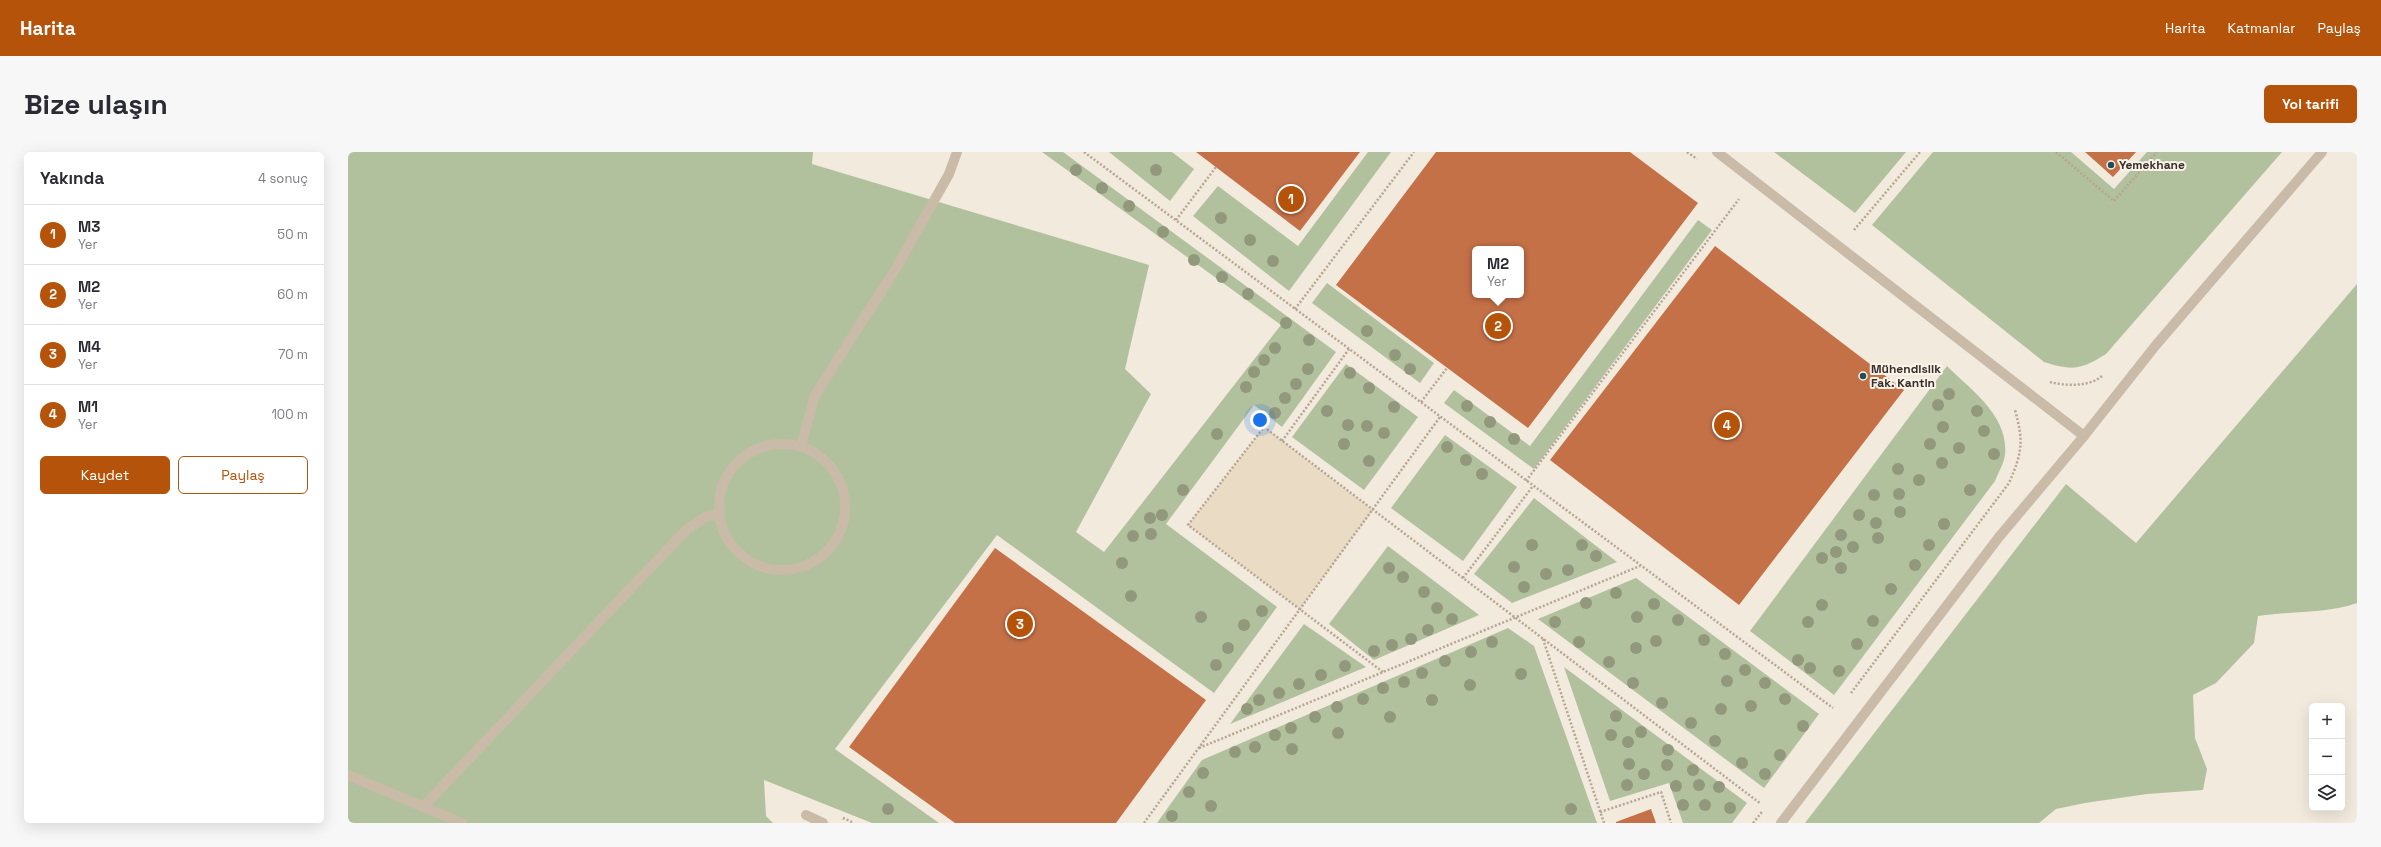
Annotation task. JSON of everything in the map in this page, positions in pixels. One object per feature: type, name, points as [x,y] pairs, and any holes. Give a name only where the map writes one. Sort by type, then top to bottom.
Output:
[{"type":"lane","points":[[801,446],[815,395],[895,270],[949,174],[957,152]]},
{"type":"lane","points":[[1717,152],[2084,436]]},
{"type":"lane","points":[[1781,823],[1999,537],[2084,436],[2156,345],[2322,152]]},
{"type":"lane","points":[[780,444],[801,446],[820,456],[835,471],[843,490],[846,511],[840,532],[829,550],[812,562],[793,568],[772,568],[753,562],[736,550],[725,533],[720,514],[721,493],[728,474],[741,459],[759,448],[780,444]]},
{"type":"lane","points":[[423,807],[686,530],[706,517],[720,514]]},
{"type":"lane","points":[[348,775],[462,823]]},
{"type":"lane","points":[[806,815],[823,823]]},
{"type":"path","points":[[1084,152],[1833,708]]},
{"type":"path","points":[[1295,308],[1414,152]]},
{"type":"path","points":[[1687,152],[1700,162]]},
{"type":"path","points":[[1854,230],[1920,152]]},
{"type":"path","points":[[2056,152],[2114,201],[2157,152]]},
{"type":"path","points":[[1176,220],[1216,167]]},
{"type":"path","points":[[1526,481],[1739,199]]},
{"type":"path","points":[[1282,441],[1349,349]]},
{"type":"path","points":[[1421,402],[1448,368]]},
{"type":"path","points":[[2047,381],[2066,386],[2098,380],[2103,376]]},
{"type":"path","points":[[1848,697],[2009,483],[2019,459],[2022,434],[2014,407]]},
{"type":"path","points":[[1144,823],[1440,417]]},
{"type":"path","points":[[1382,672],[1188,525],[1264,427],[1761,804]]},
{"type":"path","points":[[1463,578],[1533,486]]},
{"type":"path","points":[[1198,749],[1640,566]]},
{"type":"path","points":[[1542,638],[1604,823]]},
{"type":"path","points":[[1600,812],[1661,792],[1671,823]]},
{"type":"path","points":[[1754,823],[1763,810]]},
{"type":"green space","points":[[348,152],[813,152],[812,164],[1149,265],[1125,369],[1151,394],[1076,532],[1104,552],[1281,325],[1042,152],[1063,152],[1336,352],[1282,427],[1254,405],[1166,524],[1277,607],[1214,693],[997,535],[835,749],[939,823],[872,823],[764,780],[766,816],[773,823],[348,823]]},
{"type":"green space","points":[[1109,152],[1172,152],[1194,169],[1170,201]]},
{"type":"green space","points":[[1368,152],[1391,152],[1289,291],[1193,216],[1218,186],[1298,246]]},
{"type":"green space","points":[[1774,152],[1906,152],[1855,213]]},
{"type":"green space","points":[[1933,152],[2071,152],[2114,189],[2147,152],[2282,152],[2106,354],[2083,366],[2070,368],[2044,362],[1872,225]]},
{"type":"green space","points":[[1698,220],[1712,230],[1534,469],[1444,403],[1454,390],[1530,446]]},
{"type":"green space","points":[[1327,283],[1434,363],[1420,383],[1312,303]]},
{"type":"green space","points":[[2357,284],[2357,603],[2345,607],[2320,611],[2258,616],[2254,643],[2216,683],[2193,695],[2195,738],[2207,769],[2203,790],[2147,794],[2085,803],[2056,809],[2039,823],[1805,823],[2066,484],[2136,543]]},
{"type":"green space","points":[[1346,364],[1418,417],[1364,490],[1292,437]]},
{"type":"green space","points":[[1947,366],[1987,405],[1995,416],[2005,441],[2005,455],[2003,461],[1995,481],[1834,695],[1750,631]]},
{"type":"green space","points":[[1445,435],[1517,487],[1463,561],[1391,508]]},
{"type":"green space","points":[[1534,498],[1617,562],[1512,603],[1474,574]]},
{"type":"green space","points":[[1388,546],[1479,615],[1374,660],[1329,624]]},
{"type":"green space","points":[[1636,578],[1819,714],[1764,788],[1538,619]]},
{"type":"green space","points":[[1304,624],[1366,667],[1230,724]]},
{"type":"green space","points":[[1508,628],[1534,646],[1597,823],[1157,823],[1202,760]]},
{"type":"green space","points":[[1564,667],[1747,803],[1732,823],[1683,823],[1669,783],[1610,801]]},
{"type":"shaded area","points":[[1264,427],[1373,510],[1300,609],[1188,525]]},
{"type":"building","points":[[1196,152],[1360,152],[1300,231]]},
{"type":"building","points":[[1436,152],[1630,152],[1698,203],[1528,428],[1336,285]]},
{"type":"building","name":"Yemekhane","points":[[2085,152],[2136,152],[2113,177]]},
{"type":"building","points":[[1715,246],[1904,390],[1739,605],[1550,460]]},
{"type":"building","points":[[995,548],[1206,700],[1116,823],[955,823],[849,747]]},
{"type":"building","points":[[1651,809],[1656,823],[1616,823],[1616,822]]},
{"type":"place","name":"Yemekhane","points":[[2111,165]]},
{"type":"place","name":"M3","points":[[1291,199]]},
{"type":"place","name":"M2","points":[[1498,326]]},
{"type":"place","name":"Mühendislik Fak. Kantin","points":[[1863,376]]},
{"type":"place","name":"M1","points":[[1727,425]]},
{"type":"place","name":"M4","points":[[1020,624]]}]
